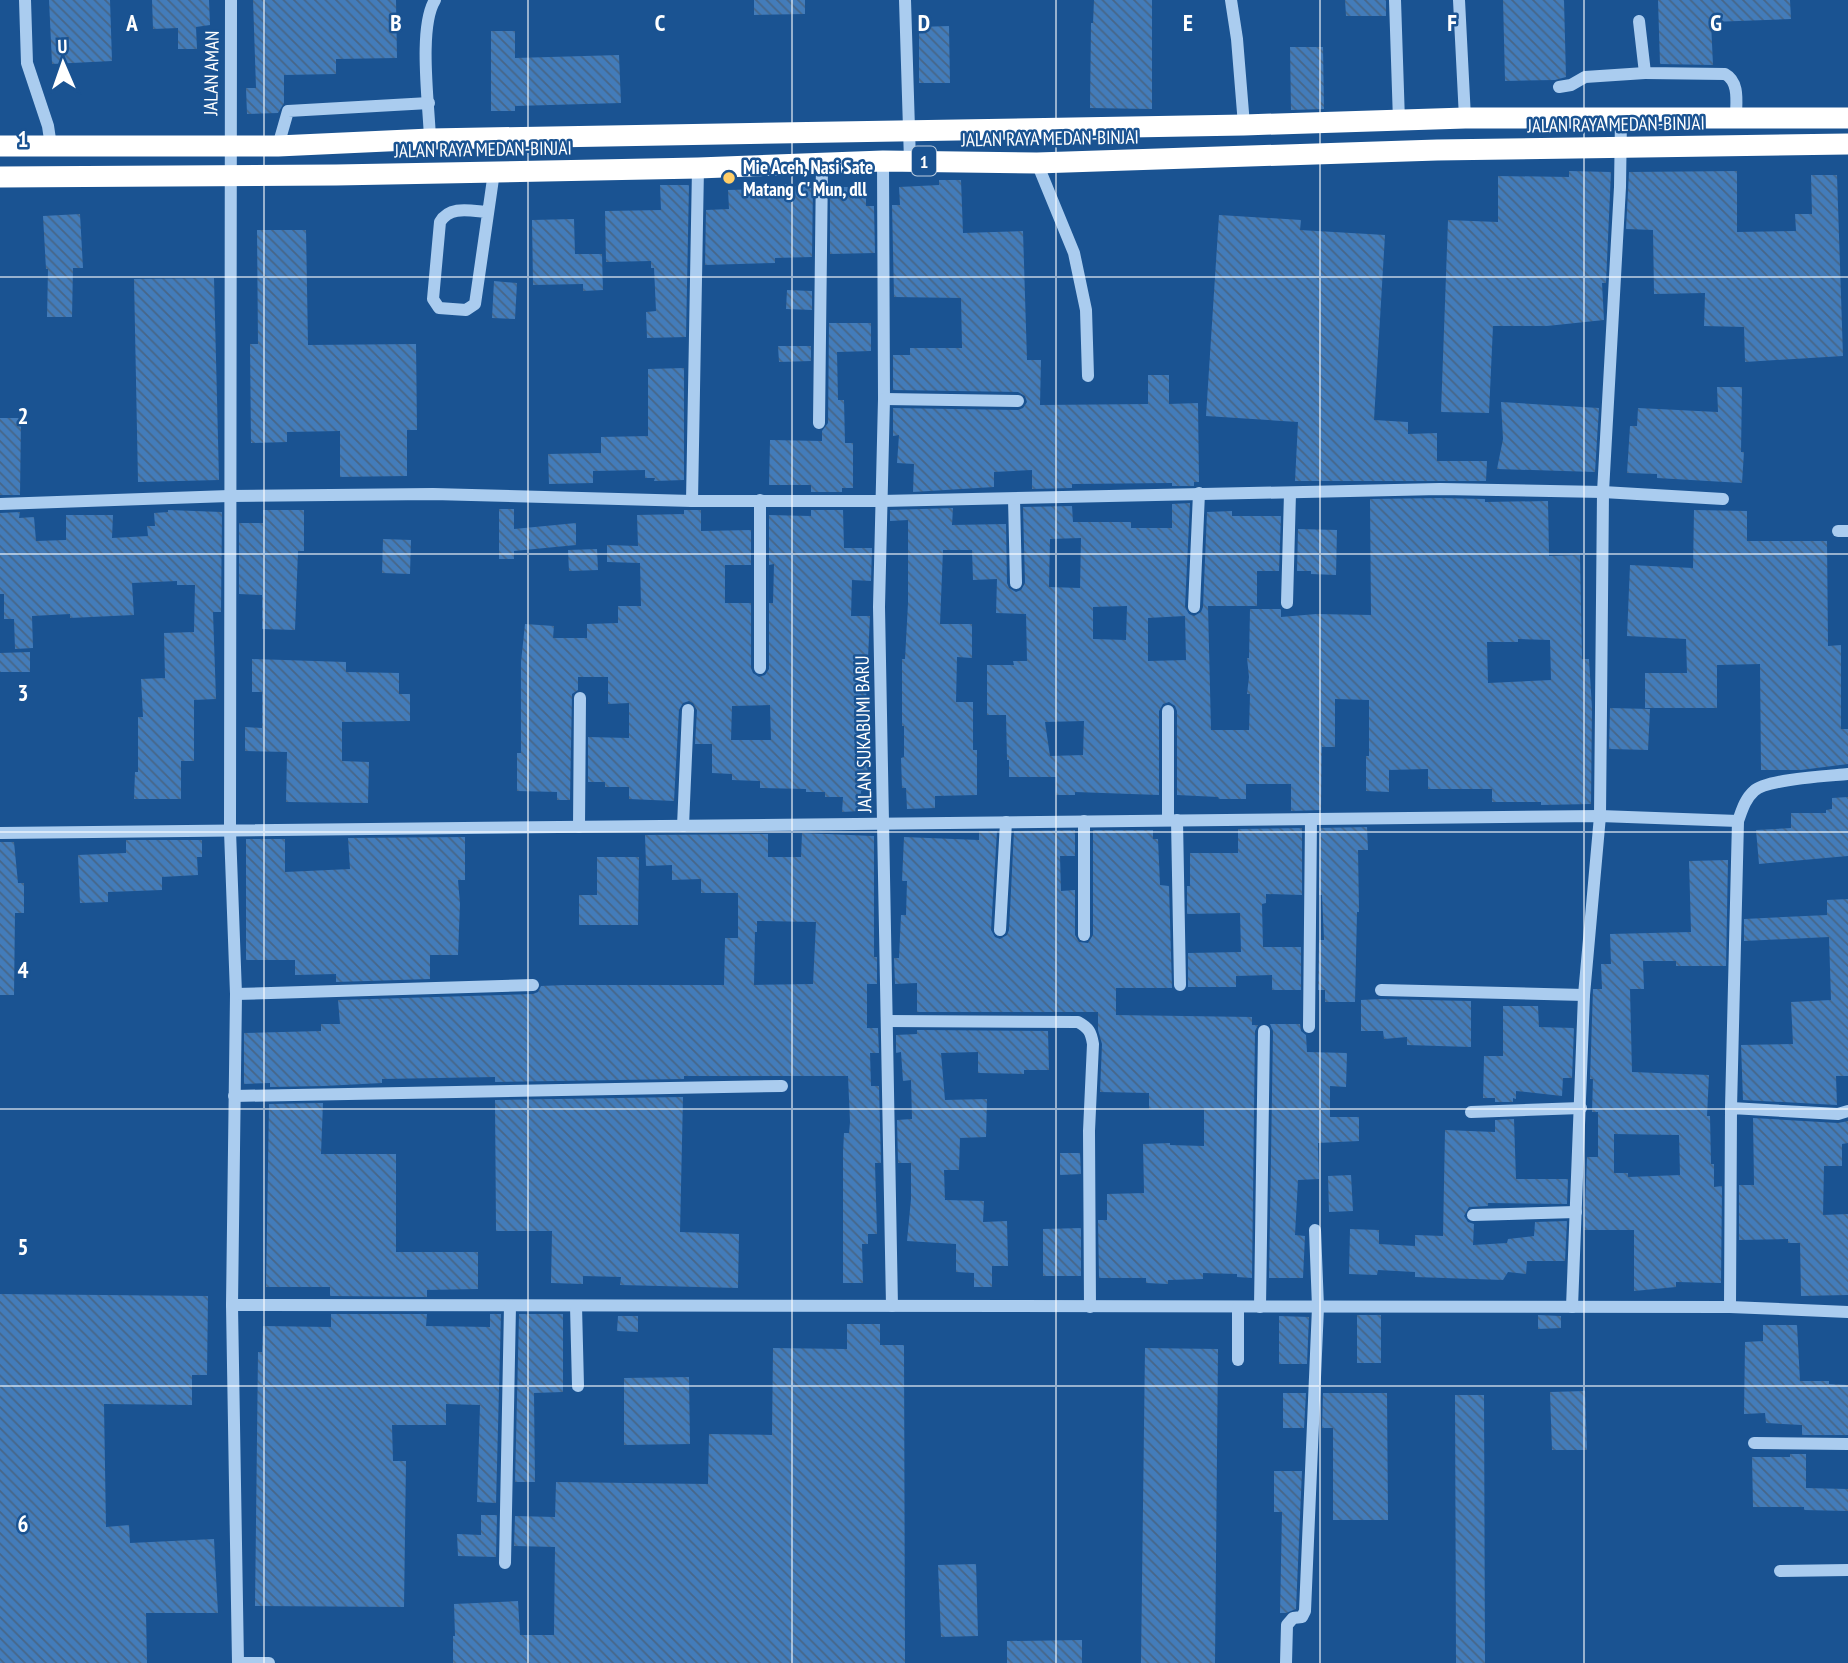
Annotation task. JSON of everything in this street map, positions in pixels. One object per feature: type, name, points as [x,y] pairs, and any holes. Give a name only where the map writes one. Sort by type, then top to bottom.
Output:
[{"type":"highway","name":"JALAN RAYA MEDAN-BINJAI","points":[[0,146],[278,146],[430,139],[1244,125],[1465,118],[1848,118]]},
{"type":"highway","points":[[1436,120],[1437,150]]},
{"type":"highway","name":"JALAN RAYA MEDAN-BINJAI","points":[[0,177],[494,172],[883,161],[1037,163],[1437,150],[1848,144]]},
{"type":"street","points":[[25,0],[27,63],[48,126],[51,146]]},
{"type":"street","name":"JALAN AMAN","points":[[231,0],[229,831],[236,994],[232,1305],[238,1663]]},
{"type":"street","points":[[430,139],[427,25],[435,0]]},
{"type":"street","points":[[905,0],[910,161]]},
{"type":"street","points":[[1231,0],[1244,125]]},
{"type":"street","points":[[1395,0],[1399,121]]},
{"type":"street","points":[[1459,0],[1465,118]]},
{"type":"street","points":[[1639,22],[1645,73]]},
{"type":"street","points":[[1559,88],[1585,77],[1645,73],[1725,74],[1731,77],[1735,86],[1736,117]]},
{"type":"street","points":[[278,146],[288,111],[429,103]]},
{"type":"street","points":[[1572,1307],[1584,995],[1600,816],[1603,492],[1622,148],[1621,118]]},
{"type":"street","name":"JALAN SUKABUMI BARU","points":[[883,161],[884,399],[880,607],[892,1306]]},
{"type":"street","points":[[1037,163],[1073,253],[1086,310],[1088,376]]},
{"type":"street","points":[[819,423],[822,164]]},
{"type":"street","points":[[692,500],[698,168]]},
{"type":"street","points":[[488,212],[453,211],[445,214],[440,222],[432,299],[439,308],[466,310],[472,309],[475,304],[494,172]]},
{"type":"street","points":[[884,399],[1018,401]]},
{"type":"street","points":[[0,504],[229,496],[433,494],[881,501],[1440,489],[1603,492],[1723,499]]},
{"type":"street","points":[[1287,603],[1290,492]]},
{"type":"street","points":[[1194,607],[1199,493]]},
{"type":"street","points":[[1014,499],[1016,583]]},
{"type":"street","points":[[760,500],[760,668]]},
{"type":"street","points":[[579,827],[580,698]]},
{"type":"street","points":[[683,826],[688,710]]},
{"type":"street","points":[[1168,711],[1180,985]]},
{"type":"street","points":[[1730,1307],[1731,1108],[1738,821],[1746,800],[1756,788],[1781,782],[1848,774]]},
{"type":"street","points":[[0,833],[1600,816],[1738,821]]},
{"type":"street","points":[[1309,1027],[1311,819]]},
{"type":"street","points":[[1084,821],[1084,935]]},
{"type":"street","points":[[1000,930],[1006,822]]},
{"type":"street","points":[[236,994],[533,985]]},
{"type":"street","points":[[1381,990],[1584,995]]},
{"type":"street","points":[[887,1021],[1078,1022],[1087,1027],[1093,1044],[1089,1131],[1090,1307]]},
{"type":"street","points":[[1260,1307],[1264,1031]]},
{"type":"street","points":[[234,1096],[782,1086]]},
{"type":"street","points":[[1471,1112],[1581,1108]]},
{"type":"street","points":[[1731,1108],[1838,1114],[1848,1111]]},
{"type":"street","points":[[1473,1215],[1576,1212]]},
{"type":"street","points":[[1286,1663],[1287,1625],[1293,1618],[1305,1614],[1318,1307],[1315,1230]]},
{"type":"street","points":[[232,1305],[1730,1307],[1848,1312]]},
{"type":"street","points":[[505,1563],[510,1306]]},
{"type":"street","points":[[576,1306],[578,1386]]},
{"type":"street","points":[[1238,1307],[1238,1360]]},
{"type":"street","points":[[1754,1443],[1848,1444]]},
{"type":"street","points":[[1780,1571],[1848,1570]]},
{"type":"street","points":[[238,1663],[270,1663]]},
{"type":"building","points":[[49,0],[110,0],[112,61],[52,64]]},
{"type":"building","points":[[152,0],[209,0],[210,25],[196,27],[197,49],[178,49],[178,28],[153,29]]},
{"type":"building","points":[[253,0],[396,0],[397,58],[336,59],[336,74],[284,75],[284,103],[278,113],[247,114],[246,88],[256,88]]},
{"type":"building","points":[[754,0],[805,0],[805,14],[754,15]]},
{"type":"building","points":[[1094,0],[1152,0],[1152,109],[1090,108],[1091,23]]},
{"type":"building","points":[[1345,0],[1386,0],[1386,16],[1346,16]]},
{"type":"building","points":[[1503,0],[1564,0],[1566,77],[1555,80],[1505,81]]},
{"type":"building","points":[[1658,0],[1790,0],[1791,19],[1711,22],[1713,65],[1660,64]]},
{"type":"building","points":[[949,26],[950,83],[919,83],[919,27]]},
{"type":"building","points":[[491,31],[515,31],[515,58],[619,55],[621,103],[515,106],[515,111],[491,111]]},
{"type":"building","points":[[1290,47],[1323,47],[1324,109],[1291,110]]},
{"type":"building","points":[[1569,171],[1611,172],[1606,283],[1602,283],[1604,320],[1547,326],[1493,326],[1489,413],[1441,412],[1448,220],[1498,222],[1498,176],[1569,177]]},
{"type":"building","points":[[1737,171],[1737,232],[1796,231],[1795,214],[1812,214],[1811,175],[1837,175],[1843,356],[1745,362],[1744,327],[1704,326],[1705,293],[1654,294],[1653,230],[1626,229],[1629,172]]},
{"type":"building","points":[[939,180],[961,180],[963,233],[1023,231],[1027,360],[1041,360],[1040,405],[1148,404],[1148,375],[1169,375],[1169,404],[1198,403],[1199,482],[1194,482],[1194,486],[1172,486],[1172,483],[1072,484],[1072,488],[1032,489],[1032,470],[994,472],[994,487],[913,492],[914,464],[897,463],[899,435],[893,436],[893,408],[1018,410],[1027,402],[1025,396],[1018,392],[893,390],[893,355],[910,355],[910,348],[962,348],[961,298],[894,297],[892,205],[900,205],[899,187],[939,185]]},
{"type":"building","points":[[660,185],[689,185],[686,337],[647,338],[646,312],[656,311],[654,268],[651,268],[651,261],[606,262],[605,211],[661,210]]},
{"type":"building","points":[[766,185],[813,186],[812,257],[775,258],[775,263],[705,265],[706,210],[729,209],[728,190],[766,189]]},
{"type":"building","points":[[830,187],[866,187],[866,206],[874,206],[875,253],[830,254]]},
{"type":"building","points":[[80,214],[83,268],[73,268],[72,317],[47,317],[48,269],[43,216]]},
{"type":"building","points":[[1219,215],[1301,220],[1300,230],[1385,235],[1374,420],[1408,422],[1408,434],[1437,433],[1437,461],[1487,461],[1486,481],[1295,481],[1298,422],[1206,416]]},
{"type":"building","points":[[574,219],[575,254],[602,254],[603,290],[583,291],[583,284],[533,285],[532,220]]},
{"type":"building","points":[[257,230],[306,230],[308,345],[416,344],[417,430],[407,430],[407,476],[340,477],[340,431],[287,432],[287,442],[251,443],[250,344],[258,344]]},
{"type":"building","points":[[214,278],[219,480],[138,482],[134,279]]},
{"type":"building","points":[[494,281],[517,283],[515,319],[492,318]]},
{"type":"building","points":[[787,290],[812,291],[812,310],[786,309]]},
{"type":"building","points":[[829,323],[871,323],[871,351],[837,352],[838,400],[844,400],[845,443],[853,443],[853,488],[842,488],[842,492],[811,492],[811,485],[769,485],[770,440],[822,441],[822,431],[828,423]]},
{"type":"building","points":[[778,346],[811,346],[811,361],[779,362]]},
{"type":"building","points":[[684,368],[684,480],[654,481],[655,478],[645,478],[645,470],[593,471],[593,483],[549,484],[548,454],[601,453],[601,437],[648,436],[648,369]]},
{"type":"building","points":[[1717,387],[1742,387],[1742,483],[1657,478],[1657,474],[1627,473],[1630,426],[1637,426],[1638,408],[1718,412]]},
{"type":"building","points":[[1501,402],[1599,408],[1595,472],[1497,469],[1503,439]]},
{"type":"building","points":[[0,418],[21,418],[20,495],[0,495]]},
{"type":"building","points":[[1370,499],[1548,501],[1549,556],[1580,555],[1582,659],[1589,659],[1592,708],[1591,804],[1492,802],[1492,789],[1428,789],[1428,769],[1389,770],[1389,792],[1366,791],[1369,700],[1335,699],[1335,747],[1322,747],[1321,810],[1291,811],[1291,784],[1246,784],[1246,799],[1177,795],[1177,711],[1169,702],[1163,704],[1159,711],[1159,795],[1075,792],[1075,795],[1056,795],[1056,777],[1009,777],[1006,715],[987,715],[987,665],[1014,665],[1013,661],[1027,661],[1026,614],[996,613],[997,579],[973,580],[972,550],[943,550],[940,624],[972,624],[972,658],[957,657],[956,702],[973,702],[977,795],[935,796],[935,808],[907,809],[906,788],[902,788],[901,758],[904,757],[902,659],[905,659],[908,603],[908,520],[890,521],[890,510],[953,508],[952,525],[1006,524],[1007,583],[1009,588],[1016,592],[1021,590],[1025,583],[1023,507],[1072,506],[1073,522],[1131,522],[1131,528],[1172,528],[1172,504],[1190,503],[1185,607],[1189,614],[1194,616],[1201,612],[1203,607],[1207,512],[1232,511],[1232,516],[1281,516],[1279,571],[1257,571],[1257,606],[1208,606],[1211,730],[1249,730],[1247,658],[1250,609],[1281,609],[1281,617],[1316,614],[1371,615]],"holes":[[[1081,538],[1080,588],[1049,587],[1050,539]],[[1127,606],[1126,640],[1093,639],[1093,607]],[[1185,616],[1186,660],[1148,661],[1148,618]],[[1550,640],[1551,680],[1488,683],[1487,642]],[[1084,721],[1083,755],[1050,756],[1045,722]]]},
{"type":"building","points":[[499,509],[514,509],[514,529],[576,523],[576,545],[514,551],[514,559],[499,559]]},
{"type":"building","points":[[168,510],[222,512],[221,612],[213,612],[216,699],[194,700],[194,761],[181,761],[181,799],[134,799],[135,772],[138,772],[138,717],[143,717],[141,679],[165,678],[164,633],[194,632],[195,585],[177,585],[177,581],[132,583],[134,615],[70,618],[70,614],[32,616],[33,648],[15,649],[14,619],[4,619],[4,594],[0,594],[0,513],[20,512],[19,518],[34,517],[36,541],[66,540],[66,515],[113,515],[112,538],[148,536],[147,526],[155,526],[154,513]]},
{"type":"building","points":[[263,510],[304,510],[304,551],[298,551],[295,630],[262,629],[262,595],[239,594],[239,523],[263,523]]},
{"type":"building","points":[[684,510],[701,510],[701,531],[751,530],[751,565],[725,565],[725,603],[751,603],[751,668],[759,677],[765,675],[769,669],[769,603],[773,603],[774,564],[769,565],[769,515],[811,516],[811,510],[843,510],[844,548],[872,548],[871,581],[852,580],[851,616],[870,616],[866,701],[869,701],[867,791],[861,791],[860,811],[842,812],[843,797],[825,797],[825,792],[760,788],[760,781],[732,780],[732,774],[712,773],[712,744],[695,744],[697,710],[689,701],[683,703],[679,710],[674,801],[629,799],[629,787],[605,787],[605,782],[588,782],[588,737],[629,738],[629,703],[608,704],[608,677],[578,677],[578,690],[572,694],[570,800],[557,800],[557,792],[517,791],[517,753],[521,753],[521,662],[525,624],[554,626],[553,638],[587,638],[587,624],[618,623],[618,606],[641,606],[640,563],[607,562],[607,545],[638,546],[637,515],[684,514]],"holes":[[[770,705],[771,740],[731,740],[732,706]]]},
{"type":"building","points":[[1694,510],[1747,511],[1747,541],[1827,541],[1828,646],[1841,645],[1841,729],[1848,729],[1848,764],[1801,770],[1761,770],[1760,664],[1717,665],[1717,708],[1645,708],[1645,673],[1687,673],[1686,639],[1627,636],[1630,565],[1693,568]]},
{"type":"building","points":[[1298,529],[1337,530],[1336,575],[1297,571]]},
{"type":"building","points":[[383,539],[411,540],[410,574],[382,573]]},
{"type":"building","points":[[597,549],[598,570],[569,571],[568,550]]},
{"type":"building","points":[[30,652],[30,672],[0,672],[0,653]]},
{"type":"building","points":[[252,659],[346,662],[346,672],[399,673],[399,694],[410,694],[410,721],[342,722],[342,761],[369,762],[368,803],[286,802],[287,752],[245,751],[245,727],[262,728],[262,692],[252,692]]},
{"type":"building","points":[[1610,708],[1650,709],[1648,750],[1609,749]]},
{"type":"building","points":[[1848,797],[1848,856],[1759,864],[1756,830],[1791,828],[1791,813],[1826,813],[1826,810],[1832,809],[1832,798]]},
{"type":"building","points":[[1367,827],[1368,850],[1358,850],[1359,912],[1355,1002],[1325,1002],[1325,990],[1318,990],[1319,940],[1324,940],[1322,895],[1319,895],[1320,828]]},
{"type":"building","points":[[1302,828],[1302,895],[1266,894],[1266,903],[1262,904],[1263,947],[1301,947],[1301,990],[1272,990],[1272,975],[1236,976],[1236,987],[1188,987],[1188,953],[1241,952],[1240,913],[1187,914],[1190,853],[1238,853],[1238,829]]},
{"type":"building","points":[[1075,830],[1075,856],[1060,856],[1061,891],[1075,890],[1075,935],[1079,942],[1088,943],[1093,935],[1093,830],[1153,830],[1153,839],[1158,839],[1160,885],[1169,886],[1172,988],[1116,988],[1116,1015],[1252,1017],[1252,1025],[1258,1025],[1255,1031],[1252,1278],[1237,1277],[1237,1274],[1203,1273],[1203,1279],[1168,1280],[1168,1284],[1146,1283],[1146,1278],[1099,1278],[1098,1220],[1107,1220],[1107,1194],[1144,1193],[1143,1144],[1204,1146],[1204,1108],[1149,1109],[1149,1093],[1100,1092],[1102,1044],[1098,1030],[1098,1012],[917,1012],[917,983],[895,984],[894,958],[899,958],[901,915],[906,915],[907,881],[902,881],[904,837],[979,840],[979,831],[997,831],[991,930],[995,937],[1000,939],[1007,935],[1009,930],[1014,831]]},
{"type":"building","points":[[802,833],[874,836],[874,957],[877,957],[877,984],[867,984],[867,1028],[878,1028],[879,1053],[870,1053],[871,1086],[879,1086],[881,1163],[875,1163],[877,1234],[868,1234],[868,1244],[862,1244],[863,1283],[843,1283],[843,1152],[844,1133],[849,1133],[850,1122],[848,1076],[684,1076],[684,1079],[495,1082],[495,1077],[382,1079],[382,1083],[324,1086],[270,1087],[270,1083],[244,1084],[244,1033],[321,1031],[321,1024],[340,1024],[338,1000],[533,994],[538,992],[541,986],[564,985],[724,985],[725,938],[738,938],[738,893],[701,893],[701,879],[672,880],[672,865],[646,866],[645,835],[768,834],[768,857],[801,857]],"holes":[[[757,921],[816,922],[813,984],[754,985]]]},
{"type":"building","points":[[465,837],[465,880],[458,880],[458,955],[430,955],[430,979],[336,982],[336,974],[295,975],[295,960],[246,960],[246,839],[285,839],[285,872],[350,869],[348,838]]},
{"type":"building","points":[[126,840],[202,840],[202,857],[197,857],[198,875],[162,877],[162,890],[108,892],[108,902],[80,903],[78,855],[126,853]]},
{"type":"building","points":[[0,842],[14,842],[18,883],[24,883],[24,913],[15,913],[14,995],[0,995]]},
{"type":"building","points":[[597,857],[639,857],[638,925],[579,925],[579,895],[597,895]]},
{"type":"building","points":[[1728,860],[1726,966],[1676,966],[1676,961],[1643,961],[1644,989],[1630,989],[1632,1072],[1709,1075],[1707,1116],[1710,1116],[1711,1164],[1714,1164],[1714,1187],[1722,1186],[1721,1283],[1676,1282],[1676,1287],[1634,1291],[1634,1230],[1584,1230],[1587,1157],[1598,1157],[1598,1112],[1592,1112],[1593,1079],[1590,1079],[1593,989],[1602,989],[1601,964],[1611,964],[1610,934],[1691,932],[1689,861]],"holes":[[[1614,1134],[1679,1135],[1680,1175],[1628,1177],[1628,1173],[1614,1173]]]},
{"type":"building","points":[[1848,899],[1848,1076],[1836,1076],[1837,1105],[1743,1100],[1741,1045],[1793,1044],[1791,1002],[1831,1000],[1829,937],[1744,941],[1744,919],[1827,915],[1827,900]]},
{"type":"building","points":[[1361,1000],[1471,1001],[1471,1047],[1407,1045],[1407,1037],[1384,1039],[1383,1031],[1361,1031]]},
{"type":"building","points":[[1503,1006],[1538,1006],[1539,1027],[1574,1028],[1572,1078],[1563,1078],[1562,1096],[1516,1091],[1516,1099],[1513,1098],[1513,1102],[1495,1102],[1495,1098],[1483,1098],[1484,1056],[1503,1056]]},
{"type":"building","points":[[1270,1024],[1300,1024],[1301,1031],[1306,1035],[1307,1052],[1347,1053],[1346,1087],[1330,1086],[1330,1117],[1359,1117],[1359,1141],[1318,1143],[1319,1179],[1298,1180],[1295,1235],[1305,1236],[1303,1278],[1269,1278],[1273,1031]]},
{"type":"building","points":[[917,1030],[1048,1031],[1049,1070],[1024,1070],[1024,1074],[978,1073],[978,1052],[941,1053],[945,1100],[987,1099],[986,1137],[960,1138],[959,1170],[944,1170],[945,1200],[984,1201],[983,1222],[1007,1221],[1008,1266],[992,1266],[992,1287],[974,1287],[974,1273],[956,1272],[956,1244],[907,1241],[911,1163],[898,1163],[897,1120],[912,1119],[911,1080],[903,1081],[901,1052],[896,1053],[896,1035],[917,1034]]},
{"type":"building","points":[[683,1097],[680,1232],[739,1234],[738,1288],[620,1285],[621,1277],[583,1276],[583,1284],[551,1283],[552,1231],[496,1231],[495,1100]]},
{"type":"building","points":[[323,1103],[321,1154],[396,1154],[396,1252],[478,1252],[478,1289],[427,1290],[427,1297],[330,1296],[330,1287],[266,1287],[269,1104]]},
{"type":"building","points":[[1753,1118],[1838,1123],[1848,1121],[1848,1143],[1842,1144],[1842,1166],[1824,1166],[1823,1215],[1848,1214],[1848,1295],[1801,1296],[1800,1243],[1788,1243],[1788,1239],[1739,1240],[1739,1185],[1754,1185]]},
{"type":"building","points":[[1514,1119],[1516,1179],[1568,1179],[1567,1204],[1488,1203],[1488,1206],[1469,1207],[1464,1216],[1468,1222],[1474,1224],[1473,1245],[1507,1243],[1508,1239],[1534,1236],[1535,1222],[1567,1221],[1565,1261],[1527,1261],[1526,1274],[1508,1272],[1503,1280],[1415,1277],[1415,1272],[1378,1270],[1377,1275],[1349,1274],[1350,1229],[1379,1230],[1379,1244],[1415,1246],[1415,1235],[1443,1236],[1445,1130],[1495,1132],[1495,1120]]},
{"type":"building","points":[[1060,1153],[1080,1153],[1081,1174],[1060,1175]]},
{"type":"building","points":[[1351,1175],[1353,1211],[1329,1212],[1328,1176]]},
{"type":"building","points":[[1081,1228],[1081,1276],[1043,1276],[1043,1229]]},
{"type":"building","points":[[0,1294],[208,1296],[207,1375],[192,1375],[192,1405],[104,1404],[106,1527],[129,1525],[130,1543],[214,1539],[218,1613],[146,1613],[147,1663],[0,1663]]},
{"type":"building","points":[[331,1314],[427,1314],[426,1326],[490,1327],[490,1314],[501,1314],[496,1503],[477,1502],[480,1405],[446,1404],[446,1425],[392,1425],[393,1461],[406,1461],[404,1607],[255,1606],[258,1352],[262,1352],[263,1326],[331,1327]]},
{"type":"building","points":[[519,1314],[563,1314],[563,1392],[534,1393],[535,1482],[515,1482]]},
{"type":"building","points":[[1357,1315],[1381,1315],[1381,1363],[1357,1363]]},
{"type":"building","points":[[1538,1315],[1561,1316],[1561,1328],[1538,1329]]},
{"type":"building","points":[[618,1316],[638,1316],[638,1332],[617,1331]]},
{"type":"building","points":[[1279,1316],[1309,1317],[1307,1364],[1279,1364]]},
{"type":"building","points":[[847,1324],[880,1324],[880,1345],[904,1345],[905,1663],[453,1663],[454,1604],[518,1601],[520,1635],[554,1635],[555,1547],[514,1546],[515,1516],[555,1517],[556,1482],[708,1484],[709,1434],[772,1435],[773,1348],[847,1349]]},
{"type":"building","points":[[1763,1325],[1797,1325],[1800,1381],[1829,1381],[1829,1384],[1848,1385],[1848,1435],[1802,1435],[1802,1425],[1766,1423],[1765,1413],[1744,1414],[1745,1342],[1763,1341]]},
{"type":"building","points":[[1145,1348],[1218,1349],[1215,1663],[1141,1663]]},
{"type":"building","points":[[689,1377],[690,1444],[624,1445],[624,1378]]},
{"type":"building","points":[[1585,1391],[1587,1450],[1552,1450],[1550,1392]]},
{"type":"building","points":[[1283,1393],[1306,1393],[1304,1428],[1283,1428]]},
{"type":"building","points":[[1323,1393],[1387,1393],[1388,1520],[1333,1520],[1333,1428],[1322,1428]]},
{"type":"building","points":[[1455,1395],[1484,1395],[1485,1663],[1456,1663]]},
{"type":"building","points":[[1790,1454],[1806,1454],[1806,1488],[1848,1489],[1848,1511],[1804,1510],[1804,1507],[1753,1507],[1752,1457],[1790,1457]]},
{"type":"building","points":[[1274,1471],[1302,1471],[1296,1609],[1286,1613],[1280,1613],[1282,1512],[1274,1512]]},
{"type":"building","points":[[481,1515],[497,1515],[496,1557],[458,1556],[457,1534],[481,1535]]},
{"type":"building","points":[[976,1564],[978,1636],[941,1637],[938,1565]]},
{"type":"building","points":[[1082,1640],[1082,1663],[1007,1663],[1007,1641]]},
{"type":"place","name":"Mie Aceh, Nasi Sate Matang C' Mun, dll","points":[[729,178]]}]
